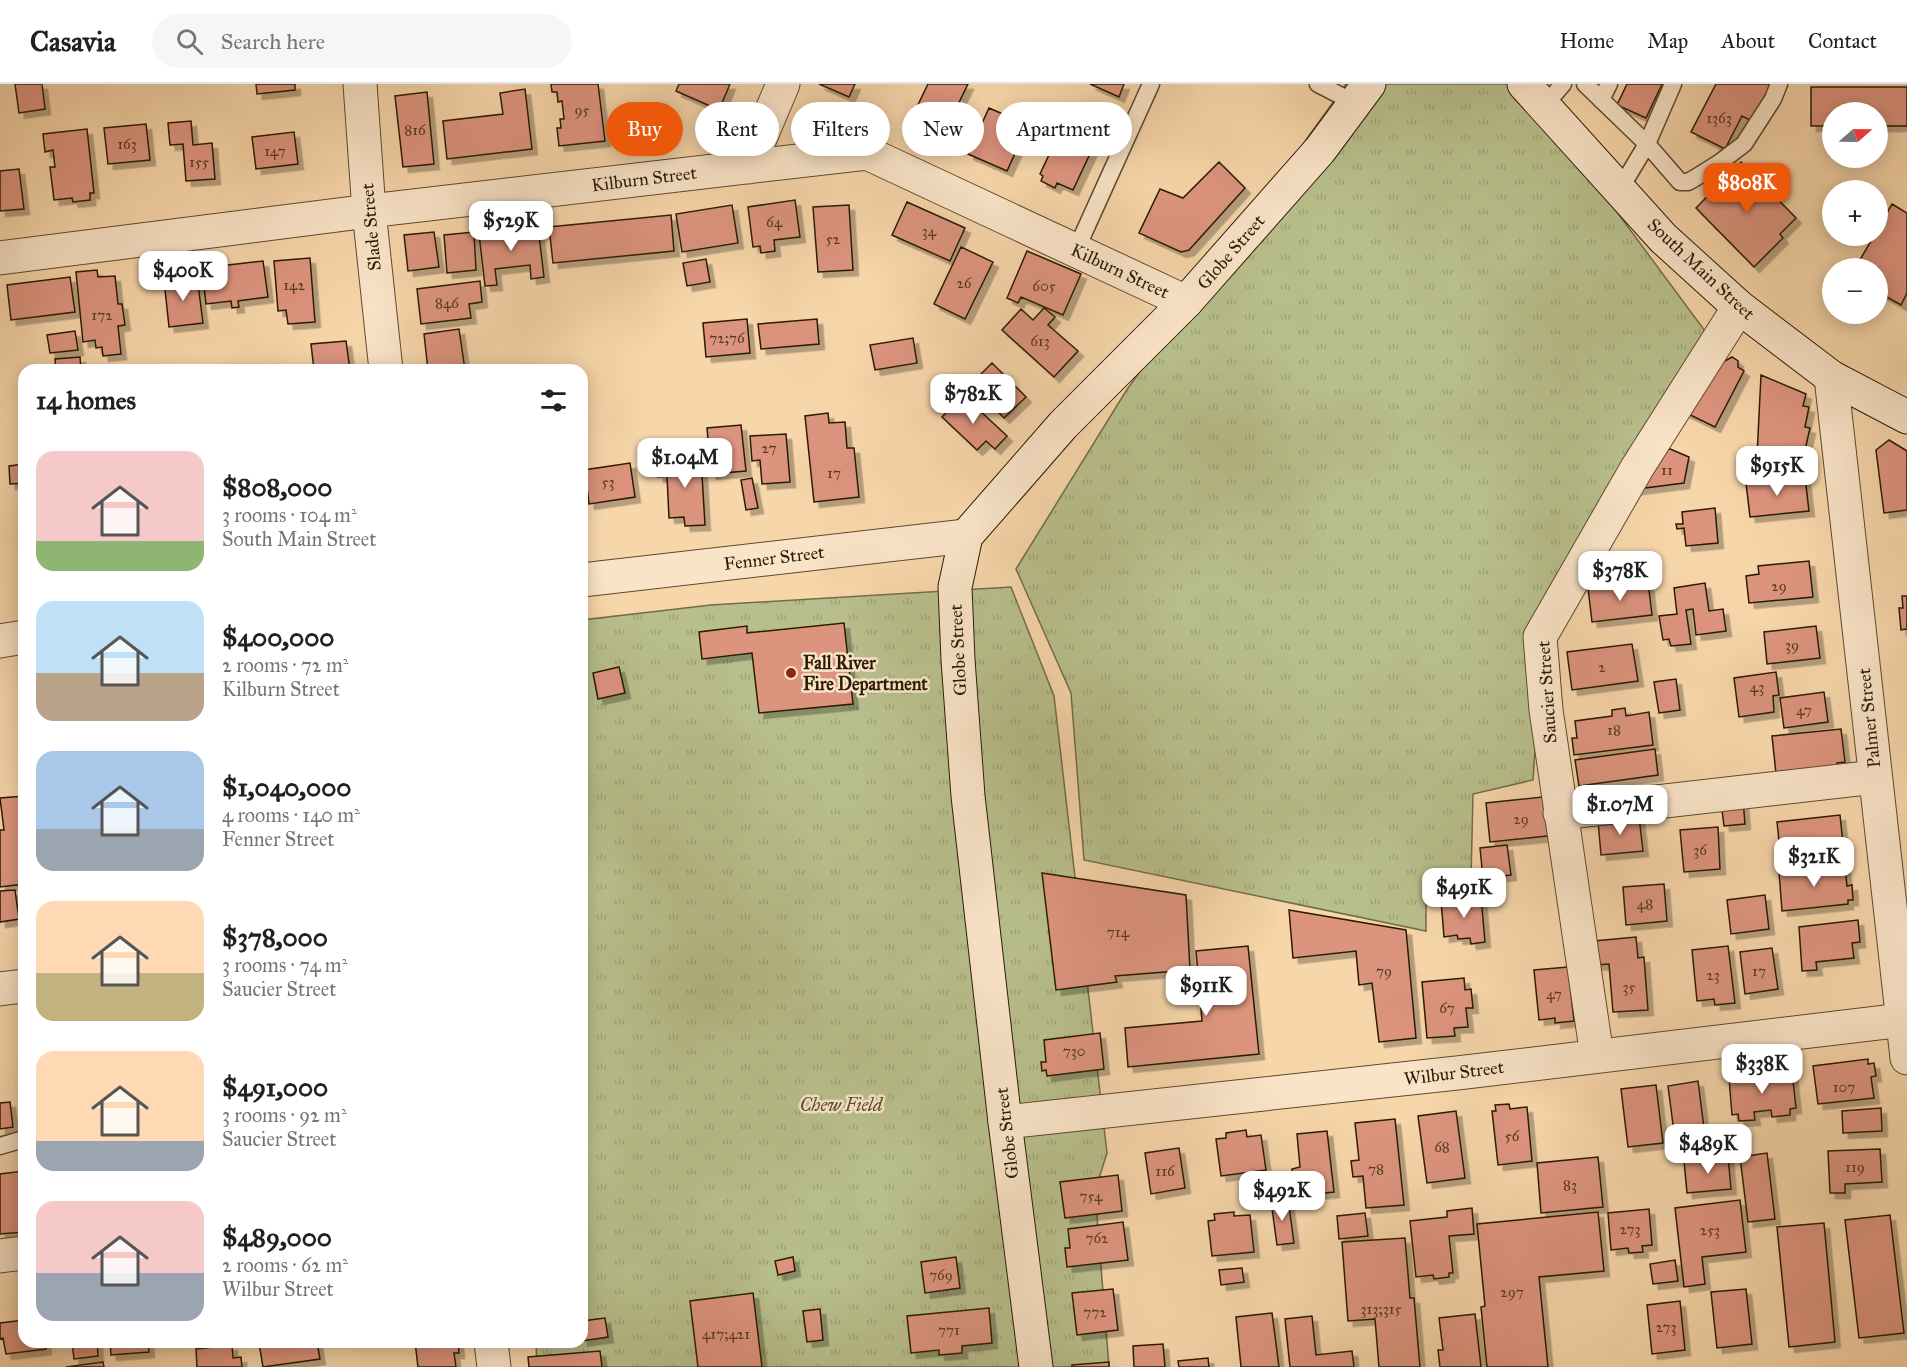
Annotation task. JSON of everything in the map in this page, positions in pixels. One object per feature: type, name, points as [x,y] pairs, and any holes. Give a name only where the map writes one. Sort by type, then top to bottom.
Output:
[{"type":"street","name":"Slade Street","points":[[360,84],[369,211],[385,364]]},
{"type":"street","points":[[748,167],[783,84]]},
{"type":"street","name":"South Main Street","points":[[1544,91],[1620,189],[1663,238],[1739,307],[1831,377],[1907,417]]},
{"type":"street","name":"Globe Street","points":[[1036,1367],[1005,1122],[968,796],[955,587],[966,536],[1062,425],[1186,302],[1320,150],[1362,93]]},
{"type":"street","name":"Kilburn Street","points":[[0,258],[369,211],[867,153],[1186,302]]},
{"type":"street","name":"Saucier Street","points":[[1597,1056],[1560,813],[1546,710],[1540,637],[1637,468],[1739,307]]},
{"type":"street","name":"Palmer Street","points":[[1831,377],[1907,1058]]},
{"type":"street","name":"Fenner Street","points":[[588,579],[966,536]]},
{"type":"street","points":[[0,641],[18,638]]},
{"type":"street","points":[[1560,813],[1875,777]]},
{"type":"street","points":[[0,989],[18,987]]},
{"type":"street","name":"Wilbur Street","points":[[1005,1122],[1433,1076],[1903,1020]]},
{"type":"street","points":[[0,1256],[18,1254]]},
{"type":"street","points":[[492,1348],[494,1367]]},
{"type":"lane","points":[[1076,250],[1151,84]]},
{"type":"lane","points":[[1318,84],[1362,93]]},
{"type":"lane","points":[[1585,84],[1647,144],[1680,182],[1688,182],[1744,144],[1773,99],[1779,84]]},
{"type":"lane","points":[[1601,100],[1609,84]]},
{"type":"lane","points":[[1620,189],[1647,144],[1673,84]]},
{"type":"lane","points":[[0,1146],[18,1141]]},
{"type":"green space","points":[[1346,84],[1522,84],[1708,335],[1543,631],[1533,780],[1473,794],[1471,880],[1426,895],[1426,931],[1084,860],[1071,693],[1016,569],[1126,391]]},
{"type":"green space","name":"Chew Field","points":[[1011,587],[1054,696],[1107,1153],[1095,1191],[1109,1367],[537,1367],[536,1348],[588,1348],[588,619],[711,605]]},
{"type":"building","points":[[15,84],[42,84],[45,109],[19,113]]},
{"type":"building","points":[[256,84],[295,84],[295,90],[257,94]]},
{"type":"building","points":[[551,84],[598,84],[605,141],[559,146],[557,128],[561,128],[560,119],[564,119],[562,101],[558,102],[557,92],[552,92]]},
{"type":"building","points":[[679,84],[730,84],[722,102],[701,102],[676,91]]},
{"type":"building","points":[[819,84],[855,84],[849,97]]},
{"type":"building","points":[[928,84],[968,84],[959,102],[919,102]]},
{"type":"building","points":[[1090,84],[1124,84],[1119,97]]},
{"type":"building","points":[[1627,84],[1662,84],[1646,118],[1617,105]]},
{"type":"building","points":[[1716,84],[1771,84],[1752,121],[1742,116],[1725,149],[1691,132]]},
{"type":"building","points":[[1811,87],[1907,87],[1907,126],[1888,126],[1888,102],[1822,102],[1822,126],[1811,126]]},
{"type":"building","points":[[525,89],[532,149],[447,159],[443,121],[503,114],[500,93]]},
{"type":"building","points":[[427,92],[434,164],[403,167],[395,96]]},
{"type":"building","points":[[989,108],[996,111],[996,156],[1014,156],[1007,171],[973,156],[984,156],[984,119]]},
{"type":"building","points":[[191,121],[193,145],[212,143],[215,179],[186,181],[183,144],[170,145],[168,123]]},
{"type":"building","points":[[146,124],[150,160],[108,164],[104,128]]},
{"type":"building","points":[[87,129],[94,193],[90,193],[90,200],[73,202],[72,198],[54,200],[50,167],[55,167],[53,150],[45,152],[43,134]]},
{"type":"building","points":[[294,132],[298,164],[256,169],[252,137]]},
{"type":"building","points":[[1048,156],[1089,156],[1073,190],[1057,183],[1055,188],[1041,181],[1043,176],[1040,174]]},
{"type":"building","points":[[1219,162],[1245,188],[1189,250],[1181,252],[1139,233],[1160,189],[1183,198]]},
{"type":"building","points":[[1741,162],[1796,218],[1780,234],[1783,238],[1754,267],[1696,208]]},
{"type":"building","points":[[19,169],[24,209],[0,211],[0,171]]},
{"type":"building","points":[[795,200],[800,237],[774,240],[775,251],[761,253],[760,246],[753,247],[748,207]]},
{"type":"building","points":[[907,202],[965,228],[950,261],[892,235]]},
{"type":"building","points":[[1892,204],[1907,213],[1907,293],[1901,305],[1888,298],[1888,258],[1861,258],[1868,246],[1888,246],[1888,211]]},
{"type":"building","points":[[732,205],[738,243],[682,252],[676,214]]},
{"type":"building","points":[[849,205],[853,270],[818,272],[813,207]]},
{"type":"building","points":[[671,215],[674,251],[553,263],[549,227]]},
{"type":"building","points":[[538,227],[544,277],[531,279],[530,265],[495,269],[497,285],[485,286],[479,234]]},
{"type":"building","points":[[434,232],[439,267],[408,271],[404,235]]},
{"type":"building","points":[[474,232],[476,270],[447,273],[444,235]]},
{"type":"building","points":[[961,247],[993,262],[965,319],[934,304]]},
{"type":"building","points":[[1027,251],[1081,274],[1063,315],[1021,297],[1018,303],[1007,298]]},
{"type":"building","points":[[310,258],[315,322],[288,324],[286,310],[278,311],[274,261]]},
{"type":"building","points":[[706,259],[710,282],[687,286],[683,263]]},
{"type":"building","points":[[263,261],[268,297],[238,301],[239,307],[232,308],[231,301],[206,304],[202,268]]},
{"type":"building","points":[[97,270],[98,277],[115,276],[118,304],[122,304],[125,325],[118,326],[121,354],[103,356],[102,347],[96,348],[95,340],[83,342],[76,272]]},
{"type":"building","points":[[197,276],[203,323],[169,327],[164,280]]},
{"type":"building","points":[[70,277],[75,312],[11,320],[7,285]]},
{"type":"building","points":[[480,281],[482,302],[469,304],[471,318],[421,324],[417,289]]},
{"type":"building","points":[[1044,308],[1055,317],[1048,325],[1078,351],[1054,377],[1002,330],[1021,309],[1033,320]]},
{"type":"building","points":[[747,319],[750,353],[706,357],[703,323]]},
{"type":"building","points":[[817,319],[819,344],[761,349],[758,324]]},
{"type":"building","points":[[459,329],[464,364],[427,364],[424,334]]},
{"type":"building","points":[[75,331],[78,350],[50,353],[47,335]]},
{"type":"building","points":[[913,338],[917,363],[875,370],[870,345]]},
{"type":"building","points":[[346,341],[349,364],[313,364],[311,344]]},
{"type":"building","points":[[1713,354],[1725,361],[1732,357],[1738,361],[1738,367],[1744,371],[1715,427],[1682,411]]},
{"type":"building","points":[[80,357],[81,364],[55,364],[55,359]]},
{"type":"building","points":[[992,363],[1026,397],[1004,418],[971,384]]},
{"type":"building","points":[[1761,375],[1806,394],[1803,406],[1809,407],[1805,427],[1810,428],[1803,459],[1757,456]]},
{"type":"building","points":[[963,395],[1007,436],[995,449],[986,441],[977,450],[942,417]]},
{"type":"building","points":[[828,413],[829,423],[845,422],[847,448],[854,448],[859,497],[814,502],[805,416]]},
{"type":"building","points":[[741,425],[746,471],[711,474],[707,428]]},
{"type":"building","points":[[786,434],[790,482],[762,484],[760,460],[752,461],[750,436]]},
{"type":"building","points":[[1889,440],[1907,451],[1907,510],[1884,513],[1876,450]]},
{"type":"building","points":[[1663,446],[1689,457],[1684,483],[1637,489]]},
{"type":"building","points":[[701,458],[705,525],[685,526],[684,517],[669,518],[667,476],[658,477],[657,461]]},
{"type":"building","points":[[630,463],[635,497],[589,504],[588,469]]},
{"type":"building","points":[[18,465],[18,483],[10,484],[9,466]]},
{"type":"building","points":[[1805,477],[1809,511],[1750,517],[1746,483]]},
{"type":"building","points":[[752,478],[758,508],[746,510],[741,480]]},
{"type":"building","points":[[1715,508],[1718,543],[1686,546],[1684,528],[1677,529],[1676,524],[1683,524],[1682,512]]},
{"type":"building","points":[[1809,561],[1813,597],[1749,603],[1746,576],[1759,574],[1758,566]]},
{"type":"building","points":[[1648,582],[1652,615],[1592,622],[1588,588]]},
{"type":"building","points":[[1705,583],[1709,611],[1723,609],[1726,631],[1696,635],[1693,609],[1686,610],[1691,644],[1671,646],[1669,639],[1663,640],[1659,616],[1677,614],[1674,588]]},
{"type":"building","points":[[1902,596],[1907,596],[1907,629],[1901,630],[1899,608],[1903,608]]},
{"type":"building","points":[[844,623],[853,704],[759,713],[752,653],[702,659],[699,632],[747,626],[747,633]]},
{"type":"building","points":[[1816,626],[1820,658],[1767,664],[1764,632]]},
{"type":"building","points":[[1632,644],[1638,681],[1572,690],[1567,652]]},
{"type":"building","points":[[619,667],[625,693],[598,699],[593,673]]},
{"type":"building","points":[[1776,672],[1779,695],[1773,696],[1774,712],[1739,717],[1734,678]]},
{"type":"building","points":[[1676,679],[1680,710],[1659,713],[1654,682]]},
{"type":"building","points":[[1824,692],[1828,722],[1784,728],[1780,698]]},
{"type":"building","points":[[1625,708],[1626,716],[1649,712],[1653,745],[1574,755],[1572,738],[1577,738],[1575,721],[1612,716],[1612,710]]},
{"type":"building","points":[[1841,729],[1845,762],[1837,763],[1837,768],[1776,774],[1772,736]]},
{"type":"building","points":[[1655,749],[1658,775],[1579,786],[1575,760]]},
{"type":"building","points":[[18,796],[18,885],[0,887],[0,830],[4,830],[0,798]]},
{"type":"building","points":[[1552,796],[1556,835],[1490,842],[1486,803]]},
{"type":"building","points":[[1743,800],[1745,824],[1724,826],[1721,802]]},
{"type":"building","points":[[1840,815],[1844,853],[1781,860],[1777,822]]},
{"type":"building","points":[[1639,817],[1643,851],[1601,855],[1598,821]]},
{"type":"building","points":[[1718,827],[1720,869],[1684,872],[1680,830]]},
{"type":"building","points":[[1507,845],[1511,875],[1483,878],[1480,848]]},
{"type":"building","points":[[1845,866],[1847,886],[1852,885],[1853,900],[1848,900],[1848,904],[1782,911],[1779,872]]},
{"type":"building","points":[[1042,873],[1186,895],[1190,970],[1115,976],[1117,982],[1056,990]]},
{"type":"building","points":[[1664,884],[1667,921],[1626,925],[1623,887]]},
{"type":"building","points":[[15,890],[18,919],[0,922],[0,891]]},
{"type":"building","points":[[1765,895],[1769,929],[1731,934],[1727,900]]},
{"type":"building","points":[[1481,896],[1485,942],[1471,944],[1470,938],[1458,939],[1457,935],[1444,937],[1441,900]]},
{"type":"building","points":[[1289,910],[1406,930],[1416,1038],[1379,1042],[1372,983],[1359,985],[1356,951],[1293,958]]},
{"type":"building","points":[[1858,920],[1860,942],[1852,943],[1854,958],[1816,962],[1817,970],[1802,971],[1799,927]]},
{"type":"building","points":[[1636,937],[1638,958],[1644,957],[1648,1010],[1613,1012],[1609,964],[1596,965],[1594,941]]},
{"type":"building","points":[[1248,946],[1259,1054],[1128,1067],[1125,1028],[1202,1021],[1196,951]]},
{"type":"building","points":[[1728,946],[1735,1003],[1715,1005],[1714,999],[1697,1001],[1692,950]]},
{"type":"building","points":[[1772,948],[1778,989],[1745,994],[1740,952]]},
{"type":"building","points":[[1568,967],[1574,1021],[1555,1023],[1555,1018],[1539,1020],[1534,970]]},
{"type":"building","points":[[1464,978],[1465,990],[1471,989],[1473,1008],[1466,1008],[1468,1027],[1454,1028],[1455,1036],[1427,1038],[1422,982]]},
{"type":"building","points":[[1100,1033],[1104,1069],[1047,1076],[1046,1070],[1042,1071],[1041,1062],[1046,1062],[1044,1040]]},
{"type":"building","points":[[1868,1059],[1868,1064],[1874,1063],[1876,1076],[1871,1077],[1874,1098],[1818,1104],[1813,1066]]},
{"type":"building","points":[[1792,1071],[1796,1108],[1790,1109],[1790,1115],[1772,1117],[1771,1110],[1754,1112],[1755,1120],[1739,1121],[1738,1114],[1732,1115],[1729,1078]]},
{"type":"building","points":[[1698,1081],[1705,1136],[1675,1140],[1668,1086]]},
{"type":"building","points":[[1656,1085],[1663,1143],[1628,1147],[1621,1089]]},
{"type":"building","points":[[10,1102],[13,1127],[0,1129],[0,1103]]},
{"type":"building","points":[[1509,1104],[1510,1109],[1527,1107],[1532,1161],[1498,1165],[1492,1111],[1496,1111],[1495,1105]]},
{"type":"building","points":[[1881,1108],[1882,1131],[1843,1133],[1842,1111]]},
{"type":"building","points":[[1456,1111],[1465,1178],[1427,1183],[1418,1116]]},
{"type":"building","points":[[1395,1119],[1404,1205],[1366,1208],[1363,1176],[1353,1177],[1351,1161],[1359,1160],[1355,1123]]},
{"type":"building","points":[[1246,1130],[1247,1137],[1261,1135],[1266,1170],[1221,1176],[1216,1139],[1226,1138],[1226,1133]]},
{"type":"building","points":[[1327,1131],[1334,1192],[1295,1196],[1292,1169],[1300,1167],[1297,1134]]},
{"type":"building","points":[[1179,1148],[1185,1188],[1151,1194],[1145,1153]]},
{"type":"building","points":[[1880,1149],[1882,1182],[1845,1184],[1845,1193],[1830,1193],[1828,1151]]},
{"type":"building","points":[[1767,1153],[1775,1219],[1748,1222],[1740,1157]]},
{"type":"building","points":[[1728,1156],[1731,1189],[1687,1193],[1684,1161]]},
{"type":"building","points":[[1598,1157],[1603,1207],[1541,1213],[1537,1163]]},
{"type":"building","points":[[18,1172],[18,1232],[0,1234],[0,1174]]},
{"type":"building","points":[[1118,1175],[1122,1211],[1065,1218],[1060,1182]]},
{"type":"building","points":[[1288,1199],[1294,1243],[1277,1245],[1271,1201]]},
{"type":"building","points":[[1740,1200],[1746,1252],[1702,1257],[1705,1284],[1684,1287],[1675,1208]]},
{"type":"building","points":[[1472,1208],[1474,1234],[1449,1236],[1453,1273],[1449,1273],[1449,1277],[1434,1279],[1433,1275],[1416,1277],[1410,1221],[1447,1217],[1447,1211]]},
{"type":"building","points":[[1649,1209],[1652,1245],[1642,1246],[1643,1252],[1629,1253],[1628,1248],[1611,1250],[1608,1213]]},
{"type":"building","points":[[1234,1212],[1234,1216],[1250,1215],[1254,1252],[1212,1256],[1208,1221],[1215,1220],[1214,1214]]},
{"type":"building","points":[[1598,1212],[1604,1271],[1539,1277],[1548,1367],[1487,1367],[1481,1307],[1485,1306],[1477,1224]]},
{"type":"building","points":[[1365,1213],[1368,1236],[1339,1239],[1337,1216]]},
{"type":"building","points":[[1890,1215],[1904,1333],[1859,1338],[1845,1220]]},
{"type":"building","points":[[1123,1222],[1128,1260],[1067,1267],[1065,1248],[1070,1248],[1068,1229]]},
{"type":"building","points":[[1824,1223],[1835,1342],[1789,1347],[1777,1227]]},
{"type":"building","points":[[1405,1238],[1410,1298],[1414,1298],[1420,1367],[1379,1367],[1375,1319],[1348,1321],[1342,1242]]},
{"type":"building","points":[[793,1257],[795,1271],[778,1275],[775,1261]]},
{"type":"building","points":[[956,1257],[960,1288],[925,1293],[921,1262]]},
{"type":"building","points":[[1675,1260],[1678,1281],[1653,1284],[1650,1264]]},
{"type":"building","points":[[1242,1268],[1244,1282],[1221,1285],[1219,1270]]},
{"type":"building","points":[[1113,1289],[1118,1330],[1077,1335],[1072,1293]]},
{"type":"building","points":[[1746,1289],[1752,1344],[1717,1348],[1711,1292]]},
{"type":"building","points":[[753,1293],[762,1367],[698,1367],[690,1301]]},
{"type":"building","points":[[1680,1301],[1685,1350],[1652,1354],[1647,1305]]},
{"type":"building","points":[[989,1308],[992,1343],[962,1346],[962,1353],[939,1355],[939,1350],[911,1353],[907,1316]]},
{"type":"building","points":[[820,1309],[823,1340],[807,1342],[803,1311]]},
{"type":"building","points":[[1272,1313],[1279,1367],[1241,1367],[1236,1317]]},
{"type":"building","points":[[1475,1314],[1481,1367],[1440,1367],[1438,1350],[1443,1350],[1439,1318]]},
{"type":"building","points":[[1312,1316],[1316,1355],[1352,1351],[1354,1367],[1290,1367],[1285,1319]]},
{"type":"building","points":[[605,1318],[608,1337],[588,1340],[588,1320]]},
{"type":"building","points":[[18,1321],[18,1348],[46,1349],[6,1354],[3,1338],[0,1339],[0,1323]]},
{"type":"building","points":[[1163,1344],[1165,1367],[1134,1367],[1133,1346]]},
{"type":"building","points":[[73,1348],[97,1348],[98,1356],[74,1359]]},
{"type":"building","points":[[110,1348],[149,1348],[149,1352],[111,1355]]},
{"type":"building","points":[[232,1348],[233,1358],[241,1357],[242,1367],[197,1367],[196,1349]]},
{"type":"building","points":[[260,1348],[318,1348],[320,1359],[263,1367]]},
{"type":"building","points":[[416,1348],[459,1348],[459,1353],[454,1353],[456,1367],[418,1367]]},
{"type":"building","points":[[600,1351],[602,1367],[529,1367],[528,1357]]},
{"type":"building","points":[[1208,1358],[1209,1367],[1179,1367],[1178,1361]]},
{"type":"building","points":[[103,1362],[104,1367],[66,1367]]},
{"type":"building","points":[[1109,1362],[1109,1367],[1072,1367],[1072,1365]]},
{"type":"place","name":"Fall River Fire Department","points":[[791,673]]}]
